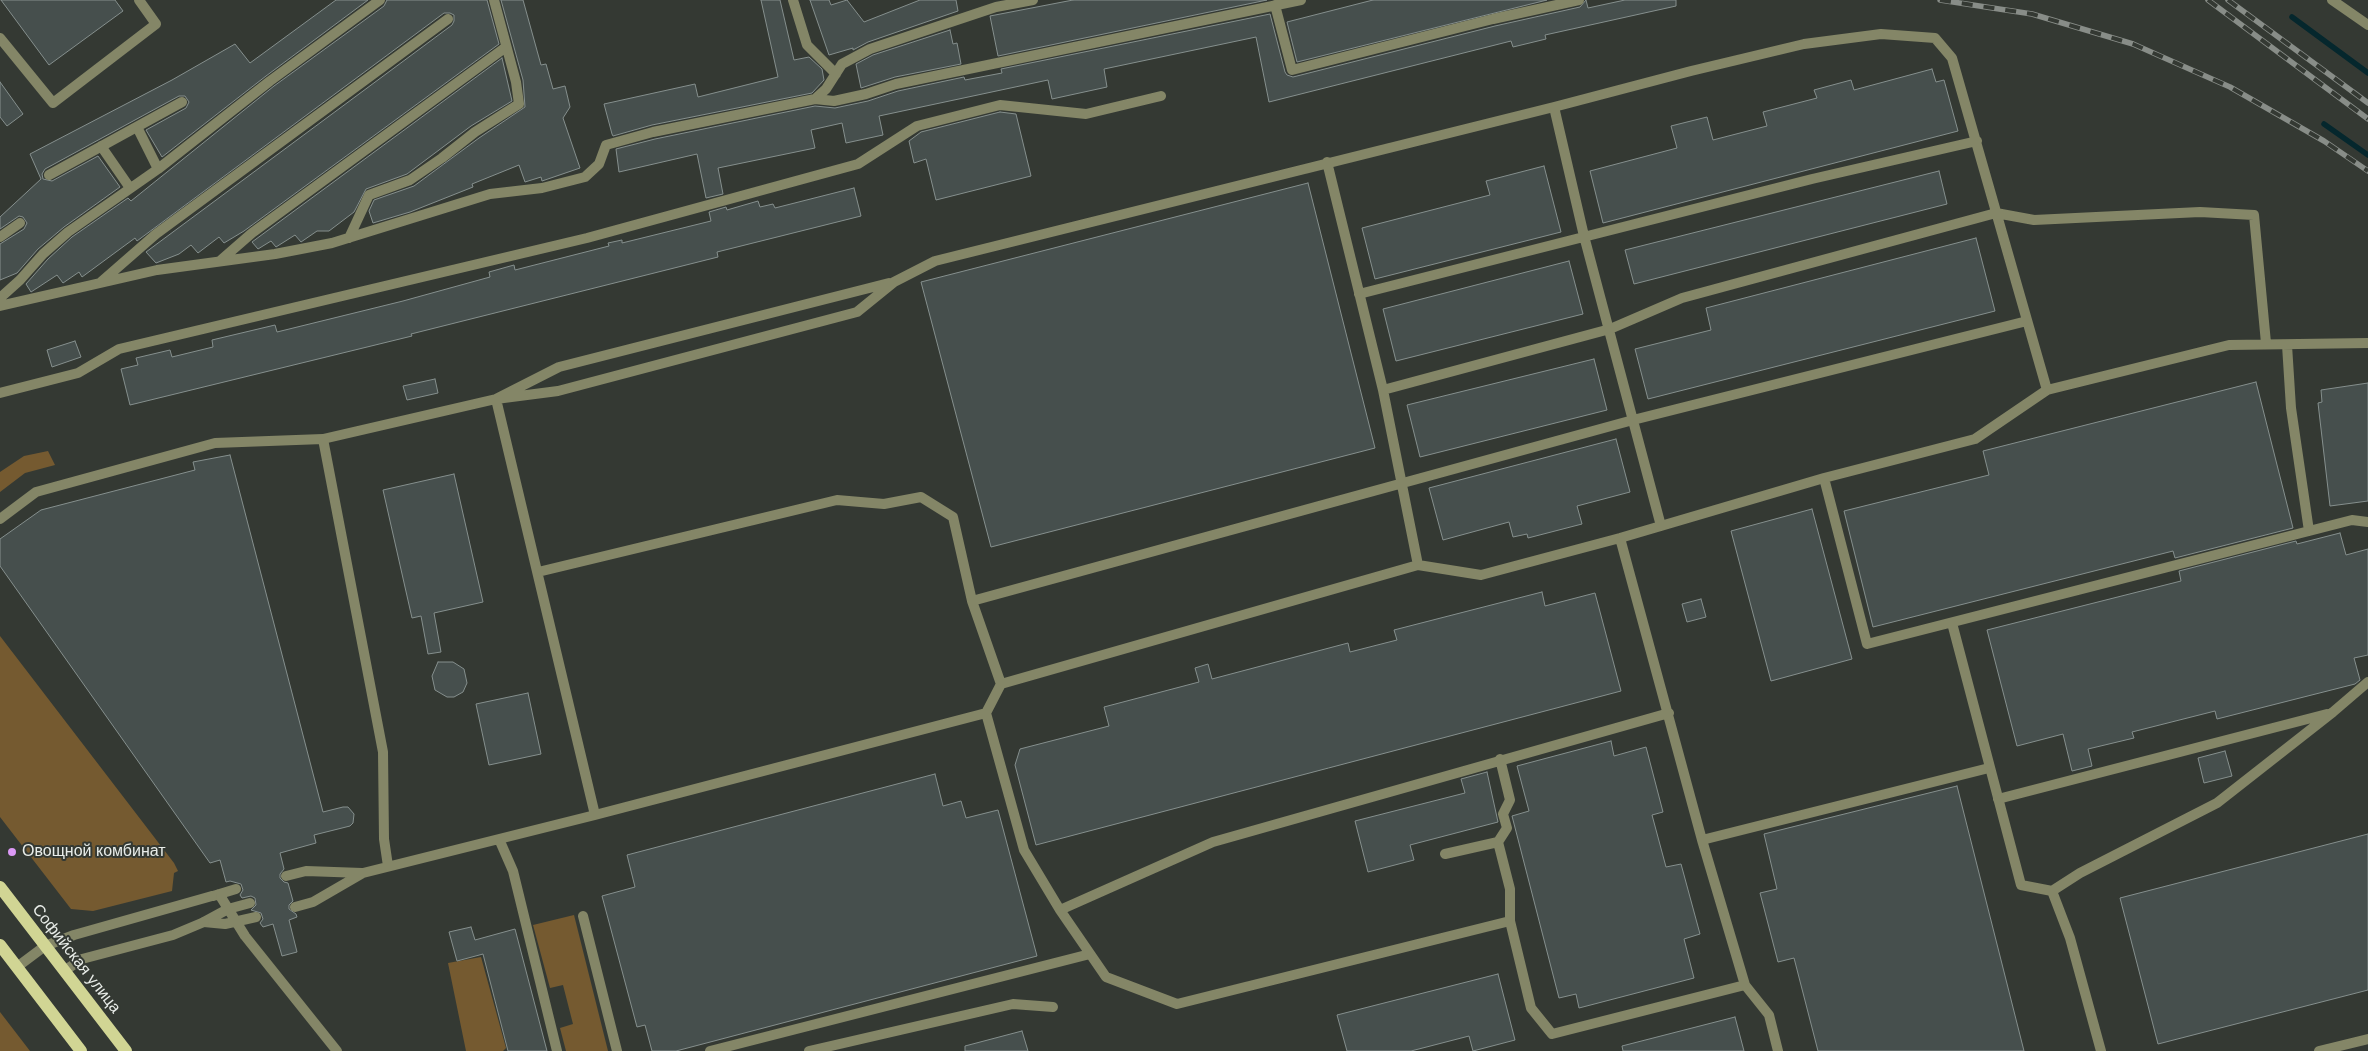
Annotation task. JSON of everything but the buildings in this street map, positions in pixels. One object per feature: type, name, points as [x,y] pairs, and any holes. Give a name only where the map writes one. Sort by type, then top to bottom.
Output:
[{"type":"main road","name":"Софийская улица","points":[[0,888],[126,1051]]},
{"type":"main road","points":[[0,946],[81,1051]]},
{"type":"street","points":[[0,38],[53,103],[156,24],[139,0]]},
{"type":"street","points":[[0,298],[20,280],[42,254],[68,232],[158,169],[270,81],[380,0]]},
{"type":"street","points":[[349,238],[369,195],[410,180],[475,132],[519,104],[516,82],[494,0]]},
{"type":"street","points":[[793,0],[807,45],[836,74]]},
{"type":"street","points":[[815,99],[826,89],[842,64],[870,49],[996,7],[1033,0]]},
{"type":"street","points":[[0,306],[157,270],[275,254],[349,238],[490,194],[542,188],[585,177],[599,164],[606,145],[653,132],[815,99],[834,101],[866,94],[896,84],[1301,0]]},
{"type":"street","points":[[1275,5],[1292,70],[1494,19],[1579,0]]},
{"type":"street","points":[[2332,0],[2368,25]]},
{"type":"street","points":[[100,283],[156,234],[448,19]]},
{"type":"street","points":[[0,519],[36,492],[215,443],[323,439],[496,399],[558,391],[856,312],[894,282],[935,261],[1804,44],[1890,35],[1935,38],[1952,58],[2047,390]]},
{"type":"street","points":[[220,261],[252,233],[506,48]]},
{"type":"street","points":[[0,393],[78,373],[119,349],[587,238],[858,164],[916,126],[1000,105],[1086,114],[1161,96]]},
{"type":"street","points":[[49,175],[182,102]]},
{"type":"street","points":[[1554,107],[1584,236],[1661,526]]},
{"type":"street","points":[[137,127],[158,169]]},
{"type":"street","points":[[1359,294],[1812,179],[1977,141]]},
{"type":"street","points":[[102,146],[130,188]]},
{"type":"street","points":[[1327,162],[1383,390],[1418,565]]},
{"type":"street","points":[[1383,390],[1610,329],[1682,298],[1996,213],[2034,220],[2200,212],[2254,215],[2266,343]]},
{"type":"street","points":[[0,237],[20,223]]},
{"type":"street","points":[[496,399],[559,367],[894,282]]},
{"type":"street","points":[[972,601],[1632,420],[2027,322]]},
{"type":"street","points":[[1001,684],[1418,565],[1481,575],[1620,538],[1824,478],[1975,438],[2047,390],[2229,345],[2368,343]]},
{"type":"street","points":[[2287,345],[2291,408],[2309,531]]},
{"type":"street","points":[[496,399],[595,816]]},
{"type":"street","points":[[323,439],[383,752],[384,839],[388,866]]},
{"type":"street","points":[[1824,478],[1867,644],[2352,520],[2368,522]]},
{"type":"street","points":[[538,572],[837,500],[884,504],[921,497],[953,517],[972,601],[1001,684],[986,713],[1024,850],[1060,910],[1106,977],[1178,1004],[1510,921]]},
{"type":"street","points":[[1620,538],[1702,840],[1745,985],[1769,1015],[1778,1051]]},
{"type":"street","points":[[1952,623],[2021,885],[2052,891],[2080,874],[2217,803],[2333,712],[2368,682]]},
{"type":"street","points":[[1998,799],[2333,712]]},
{"type":"street","points":[[294,907],[313,902],[362,873],[595,816],[986,713]]},
{"type":"street","points":[[1060,910],[1213,842],[1669,713]]},
{"type":"street","points":[[1445,854],[1498,842],[1507,828],[1503,814],[1510,800],[1500,760]]},
{"type":"street","points":[[1702,840],[1989,768]]},
{"type":"street","points":[[499,839],[513,871],[557,1051]]},
{"type":"street","points":[[1498,842],[1510,889],[1510,921],[1531,1008],[1552,1034],[1745,985]]},
{"type":"street","points":[[286,876],[306,871],[362,873]]},
{"type":"street","points":[[17,967],[44,946],[74,935],[236,890]]},
{"type":"street","points":[[2052,891],[2070,938],[2100,1051]]},
{"type":"street","points":[[215,895],[228,909],[236,922],[337,1051]]},
{"type":"street","points":[[64,971],[82,958],[173,935],[228,909],[250,903]]},
{"type":"street","points":[[583,916],[617,1051]]},
{"type":"street","points":[[204,922],[225,924],[256,917]]},
{"type":"street","points":[[710,1051],[1090,954]]},
{"type":"street","points":[[808,1051],[1014,1004],[1053,1007]]},
{"type":"street","points":[[2320,1051],[2368,1039]]},
{"type":"shaded area","points":[[48,451],[55,465],[25,473],[0,492],[0,472],[24,456]]},
{"type":"shaded area","points":[[0,636],[174,863],[178,871],[174,873],[172,891],[93,911],[71,909],[0,817]]},
{"type":"shaded area","points":[[574,915],[608,1051],[566,1051],[560,1028],[573,1024],[563,985],[550,988],[533,925]]},
{"type":"shaded area","points":[[481,957],[506,1048],[503,1051],[466,1051],[448,963]]},
{"type":"shaded area","points":[[0,1012],[30,1051],[0,1051]]},
{"type":"waterway","points":[[2292,17],[2368,73]]},
{"type":"waterway","points":[[2324,124],[2368,155]]},
{"type":"railway","points":[[1940,0],[2032,14],[2133,44],[2230,87],[2324,141],[2368,171]]},
{"type":"railway","points":[[2208,0],[2368,119]]},
{"type":"railway","points":[[2228,0],[2368,103]]},
{"type":"place","name":"Овощной комбинат","points":[[12,852]]}]
